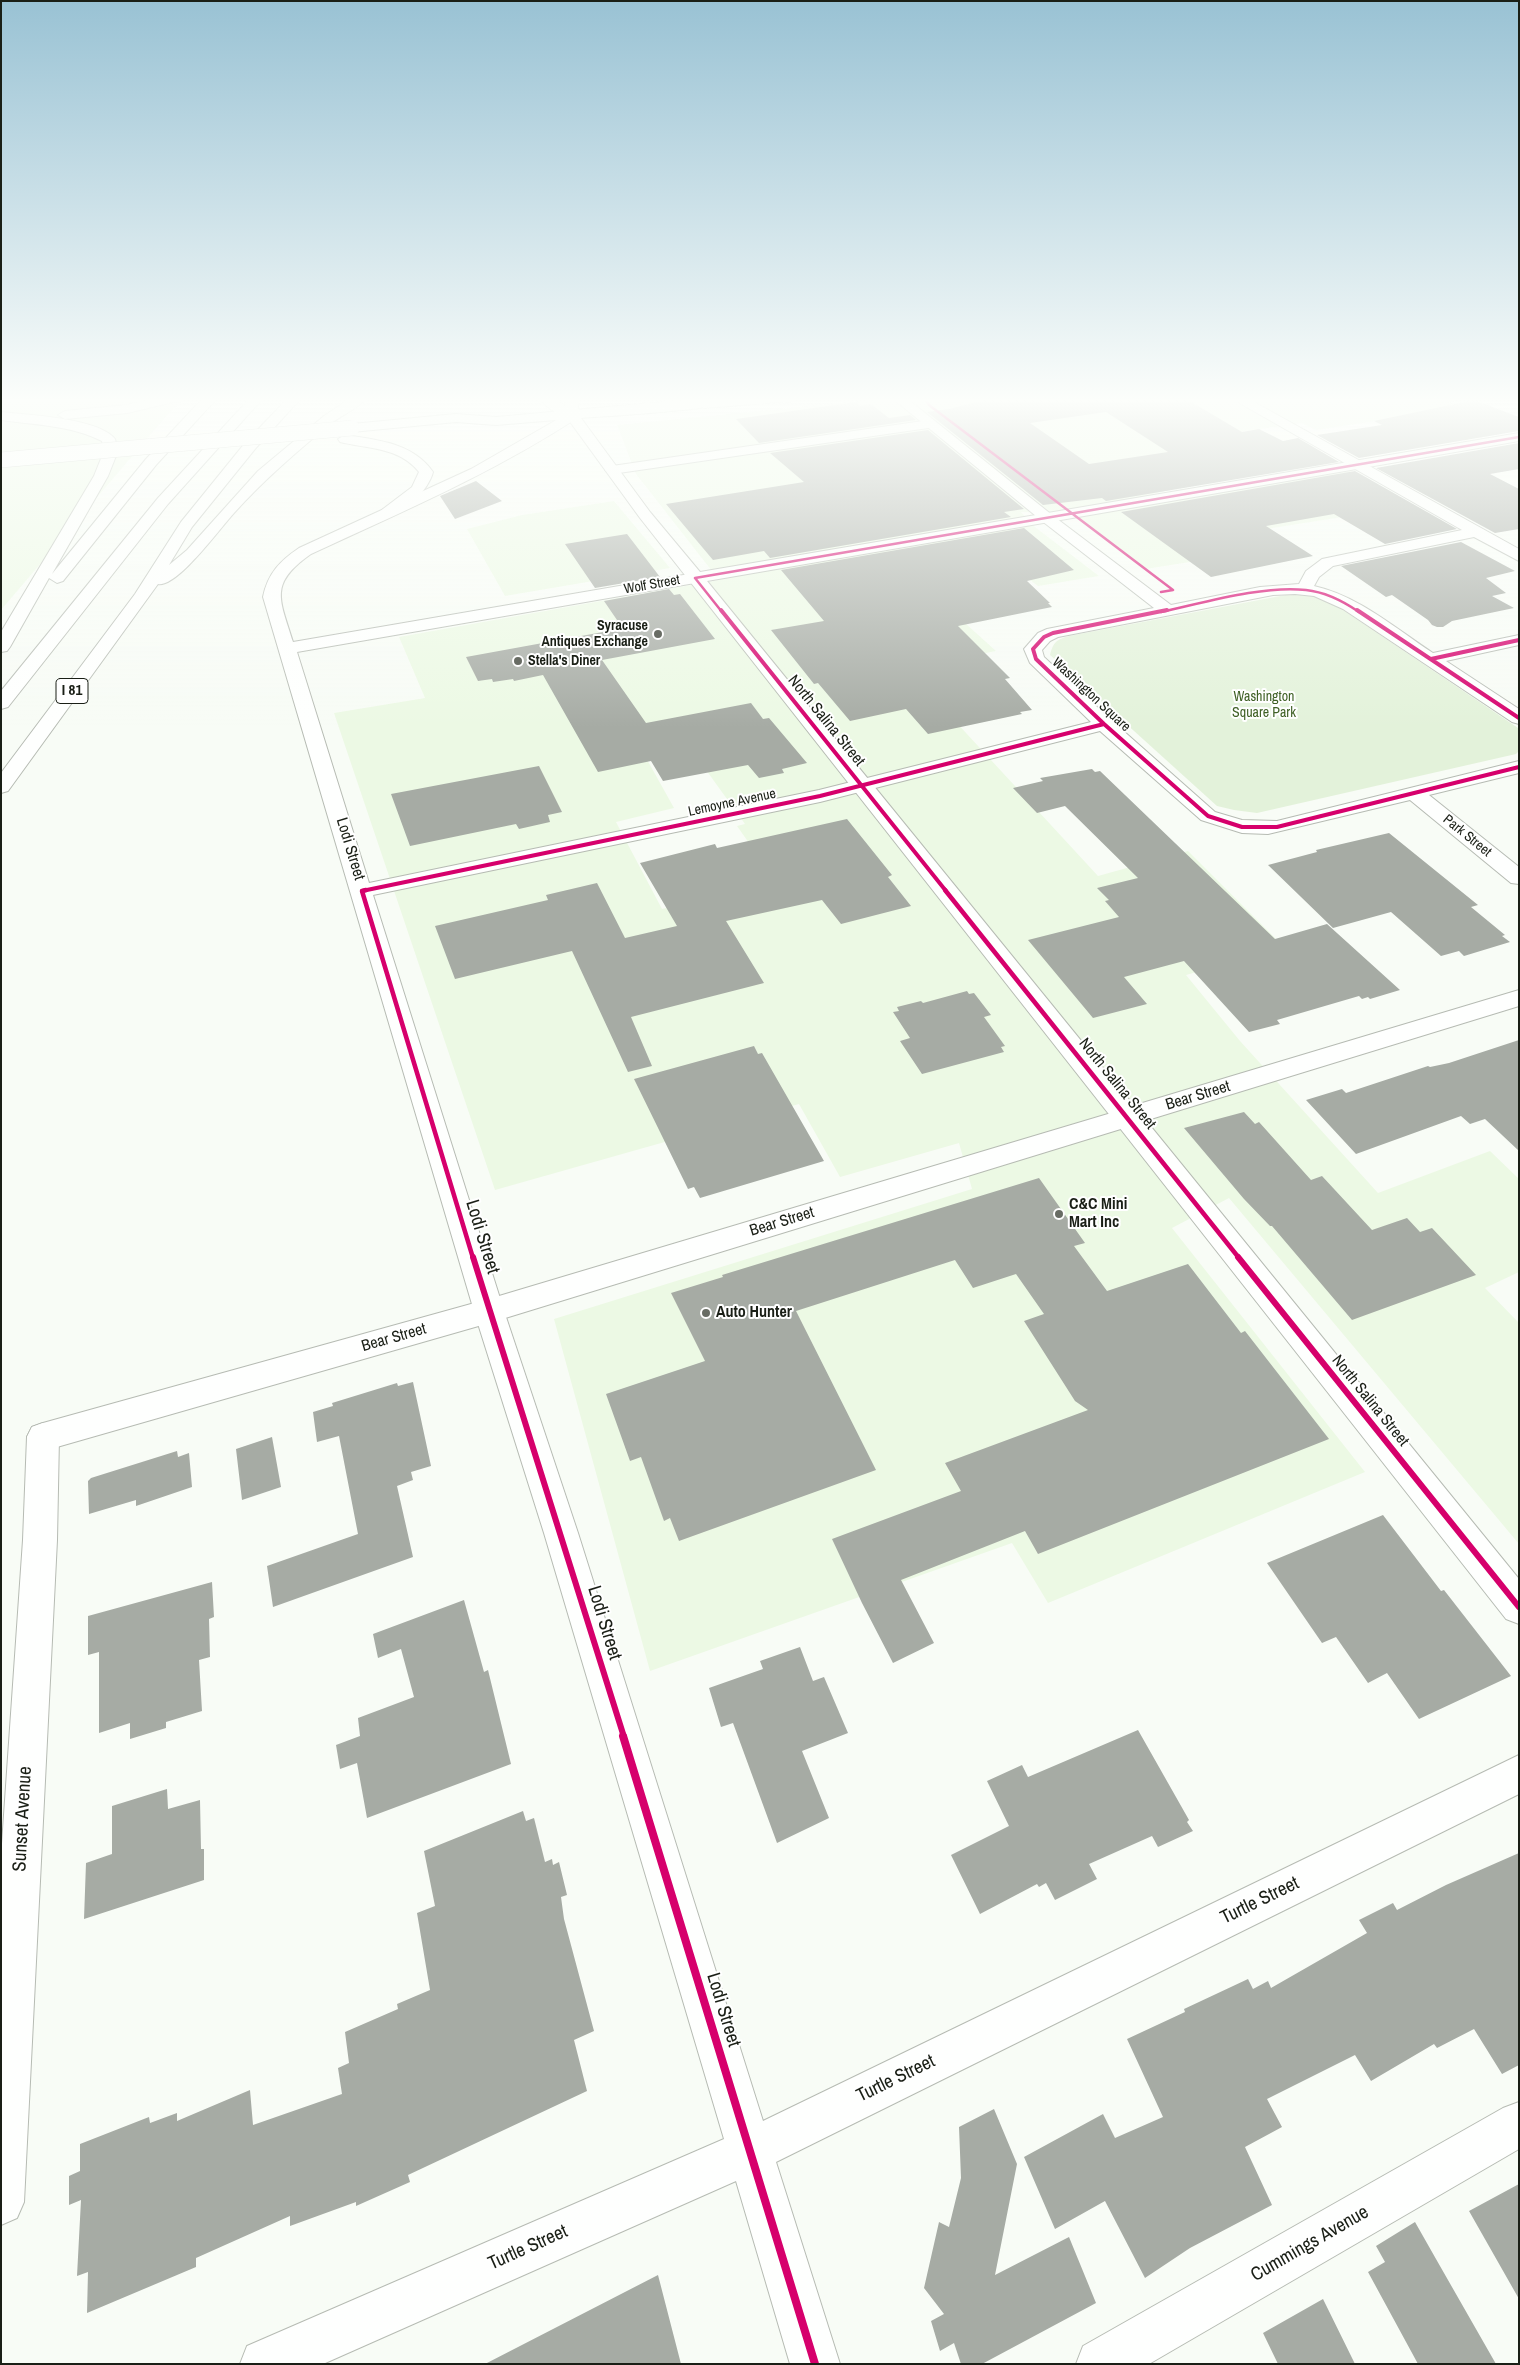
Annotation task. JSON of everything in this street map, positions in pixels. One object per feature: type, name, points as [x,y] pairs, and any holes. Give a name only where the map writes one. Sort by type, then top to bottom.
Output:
[{"type":"main road","points":[[1,647],[83,507]]},
{"type":"main road","points":[[1,647],[113,507]]},
{"type":"main road","points":[[122,552],[129,530],[140,507]]},
{"type":"main road","points":[[1,703],[158,507]]},
{"type":"main road","name":"I 81","points":[[1,787],[142,596],[186,525],[200,507]]},
{"type":"main road","points":[[142,596],[193,553],[232,507]]},
{"type":"main road","points":[[388,512],[395,507]]},
{"type":"main road","name":"Lodi Street","points":[[397,507],[305,551],[287,564],[274,578],[271,597],[489,1311],[561,1532],[815,2364]]},
{"type":"main road","name":"North Salina Street","points":[[641,507],[695,578],[1519,1607]]},
{"type":"main road","points":[[1033,507],[1167,610]]},
{"type":"main road","name":"Wolf Street","points":[[288,648],[1107,507]]},
{"type":"main road","points":[[1434,507],[1519,556]]},
{"type":"main road","points":[[1305,588],[1312,574],[1328,562],[1477,532]]},
{"type":"main road","name":"Washington Square","points":[[1519,718],[1349,605],[1321,592],[1305,588],[1288,588],[1260,592],[1053,633],[1044,637],[1033,649],[1036,659],[1104,724],[1208,816],[1227,825],[1259,830],[1277,827],[1519,767]]},
{"type":"main road","points":[[1431,659],[1519,640]]},
{"type":"main road","name":"Lemoyne Avenue","points":[[362,891],[820,796],[1104,724]]},
{"type":"main road","name":"Park Street","points":[[1414,794],[1519,878]]},
{"type":"main road","name":"Bear Street","points":[[43,1436],[489,1311],[1519,998]]},
{"type":"main road","name":"Sunset Avenue","points":[[1,2202],[39,1549],[43,1436]]},
{"type":"main road","name":"Turtle Street","points":[[265,2364],[750,2151],[1519,1774]]},
{"type":"main road","name":"Cummings Avenue","points":[[1100,2364],[1519,2124]]},
{"type":"shaded area","points":[[1,507],[89,507],[1,610]]},
{"type":"shaded area","points":[[572,507],[619,507],[670,568],[505,596],[467,529],[522,515]]},
{"type":"shaded area","points":[[662,507],[1095,507],[1071,513],[1021,512],[1035,527],[1099,576],[1038,586],[1013,567],[923,585],[996,651],[907,669],[1098,876],[1188,851],[1284,947],[1186,975],[1240,1041],[1378,1193],[1490,1151],[1519,1179],[1519,1272],[1485,1288],[1519,1323],[1519,1544],[1229,1198],[1172,1228],[1365,1472],[1048,1603],[1012,1543],[650,1671],[554,1319],[972,1189],[959,1143],[840,1177],[799,1104],[495,1190],[334,713],[425,698],[399,637],[719,580]],"holes":[[[683,738],[745,824],[737,826],[778,884],[662,909],[616,822],[674,808],[640,747]]]},
{"type":"shaded area","points":[[1134,507],[1403,507],[1172,544],[1196,561],[1146,569],[1077,517]]},
{"type":"green space","name":"Washington Square Park","points":[[1296,593],[1320,597],[1336,605],[1518,728],[1519,751],[1516,754],[1257,813],[1234,810],[1217,806],[1050,655],[1053,646],[1058,640],[1069,636]]},
{"type":"building","points":[[447,507],[485,507],[455,519]]},
{"type":"building","points":[[669,507],[1022,507],[1024,509],[1004,512],[1011,517],[770,558],[764,551],[713,560]]},
{"type":"building","points":[[1147,507],[1419,507],[1457,529],[1385,544],[1334,514],[1266,526],[1313,556],[1211,577],[1121,512]]},
{"type":"building","points":[[1448,507],[1519,507],[1519,529],[1495,533]]},
{"type":"building","points":[[1024,528],[1074,570],[1027,581],[1052,607],[958,626],[1010,678],[1005,679],[1032,710],[1020,712],[1022,714],[928,734],[906,709],[850,721],[818,683],[814,684],[771,630],[824,621],[781,570]]},
{"type":"building","points":[[627,534],[660,577],[595,588],[565,544]]},
{"type":"building","points":[[1461,542],[1515,571],[1486,578],[1506,593],[1492,596],[1514,608],[1452,621],[1443,627],[1437,627],[1392,595],[1386,597],[1341,566]]},
{"type":"building","points":[[669,589],[674,595],[680,594],[715,639],[602,660],[646,723],[751,703],[763,719],[769,718],[807,763],[782,769],[784,773],[759,778],[748,765],[663,781],[651,761],[598,772],[543,675],[514,681],[513,679],[493,682],[492,679],[478,681],[466,657],[603,632],[597,624],[617,620],[604,601]]},
{"type":"building","points":[[539,766],[562,812],[548,815],[550,822],[519,829],[516,824],[410,846],[391,794]]},
{"type":"building","points":[[1092,769],[1095,772],[1100,771],[1275,939],[1327,924],[1400,990],[1370,999],[1368,997],[1362,999],[1359,996],[1277,1020],[1280,1024],[1249,1032],[1184,961],[1124,977],[1147,1004],[1093,1018],[1028,940],[1119,917],[1105,901],[1109,900],[1097,888],[1138,878],[1065,806],[1037,813],[1013,788],[1043,781],[1040,778]]},
{"type":"building","points":[[847,819],[892,875],[888,877],[911,906],[841,924],[822,900],[726,921],[764,983],[631,1017],[652,1066],[628,1072],[572,951],[455,979],[435,926],[548,900],[546,895],[597,883],[625,938],[677,926],[640,863],[715,844],[717,848]]},
{"type":"building","points":[[1389,833],[1478,905],[1471,907],[1505,935],[1502,936],[1510,942],[1464,956],[1459,951],[1441,956],[1391,912],[1333,928],[1268,865],[1317,852],[1316,850]]},
{"type":"building","points":[[967,991],[969,994],[974,993],[991,1015],[984,1017],[1005,1046],[1001,1047],[1004,1052],[922,1074],[900,1041],[910,1038],[893,1012],[899,1011],[897,1007],[921,1001],[923,1003]]},
{"type":"building","points":[[1519,1040],[1519,1151],[1485,1119],[1470,1124],[1461,1116],[1356,1154],[1306,1100],[1342,1089],[1346,1093],[1428,1066],[1449,1063]]},
{"type":"building","points":[[754,1046],[758,1054],[762,1053],[824,1161],[700,1198],[694,1187],[688,1189],[634,1079]]},
{"type":"building","points":[[1244,1112],[1255,1124],[1259,1122],[1311,1180],[1322,1176],[1372,1230],[1407,1218],[1420,1232],[1432,1228],[1476,1275],[1352,1320],[1272,1226],[1244,1199],[1184,1128]]},
{"type":"building","points":[[1039,1178],[1085,1243],[1074,1246],[1107,1291],[1188,1264],[1241,1333],[1245,1331],[1329,1439],[1038,1554],[1025,1531],[901,1580],[934,1643],[893,1663],[832,1539],[961,1491],[945,1463],[1088,1410],[1075,1401],[1024,1321],[1044,1314],[1016,1274],[973,1288],[955,1260],[796,1311],[876,1470],[679,1541],[670,1518],[664,1521],[641,1457],[630,1461],[606,1394],[705,1361],[671,1293],[723,1277],[722,1275]]},
{"type":"building","points":[[413,1382],[431,1466],[411,1472],[413,1480],[397,1486],[413,1557],[273,1607],[267,1566],[358,1534],[339,1436],[317,1442],[313,1412],[333,1406],[332,1403],[397,1383],[398,1386]]},
{"type":"building","points":[[272,1437],[281,1487],[242,1500],[236,1449]]},
{"type":"building","points":[[177,1451],[178,1457],[189,1453],[192,1487],[136,1506],[136,1500],[89,1514],[88,1481],[91,1478]]},
{"type":"building","points":[[1383,1515],[1441,1591],[1444,1590],[1511,1676],[1419,1719],[1387,1673],[1368,1683],[1336,1637],[1322,1643],[1267,1563]]},
{"type":"building","points":[[212,1582],[214,1617],[209,1619],[210,1657],[199,1660],[202,1711],[166,1722],[166,1728],[130,1739],[130,1723],[99,1733],[99,1652],[88,1655],[88,1616]]},
{"type":"building","points":[[464,1600],[484,1672],[488,1670],[511,1764],[367,1818],[357,1763],[340,1769],[336,1745],[360,1736],[358,1718],[414,1697],[401,1649],[378,1658],[373,1634]]},
{"type":"building","points":[[800,1647],[813,1681],[824,1677],[848,1733],[802,1751],[829,1818],[777,1843],[733,1723],[721,1727],[709,1688],[763,1669],[760,1661]]},
{"type":"building","points":[[1138,1730],[1189,1820],[1187,1822],[1193,1831],[1158,1847],[1152,1836],[1089,1864],[1097,1879],[1055,1900],[1046,1883],[1039,1887],[1037,1884],[980,1914],[951,1855],[1009,1826],[987,1781],[1022,1765],[1028,1777]]},
{"type":"building","points":[[167,1789],[168,1809],[200,1800],[201,1849],[204,1849],[204,1880],[84,1919],[86,1863],[112,1854],[112,1806]]},
{"type":"building","points":[[523,1811],[526,1821],[534,1818],[545,1862],[552,1859],[553,1865],[559,1862],[567,1895],[561,1897],[564,1919],[594,2031],[574,2040],[587,2091],[408,2175],[410,2182],[356,2206],[356,2202],[290,2226],[290,2216],[196,2258],[196,2267],[87,2313],[88,2272],[77,2276],[81,2200],[69,2205],[69,2176],[80,2171],[80,2144],[149,2117],[150,2123],[177,2113],[177,2121],[250,2090],[253,2125],[342,2094],[338,2068],[349,2063],[345,2032],[398,2009],[397,2004],[430,1990],[417,1913],[435,1906],[424,1851]]},
{"type":"building","points":[[1519,1853],[1519,2065],[1502,2074],[1474,2029],[1437,2048],[1434,2044],[1371,2081],[1355,2055],[1267,2099],[1282,2127],[1245,2147],[1272,2205],[1190,2248],[1145,2278],[1105,2201],[1055,2229],[1024,2157],[1103,2114],[1115,2138],[1163,2117],[1127,2039],[1185,2012],[1184,2009],[1248,1979],[1253,1989],[1268,1981],[1271,1988],[1367,1933],[1359,1920],[1393,1903],[1397,1910],[1446,1885]]},
{"type":"building","points":[[994,2109],[1017,2164],[995,2275],[1069,2237],[1096,2303],[982,2364],[961,2364],[954,2343],[940,2351],[931,2321],[944,2314],[924,2288],[939,2222],[949,2227],[961,2178],[959,2127]]},
{"type":"building","points":[[1519,2184],[1519,2299],[1469,2211]]},
{"type":"building","points":[[1415,2222],[1496,2364],[1418,2364],[1368,2272],[1385,2262],[1376,2246]]},
{"type":"building","points":[[658,2275],[681,2364],[485,2364]]},
{"type":"building","points":[[1323,2299],[1355,2364],[1278,2364],[1263,2333]]},
{"type":"cycle path","points":[[1064,507],[1173,590],[1161,592]]},
{"type":"cycle path","points":[[1108,507],[695,578],[1519,1607]]},
{"type":"cycle path","points":[[1519,718],[1349,605],[1326,595],[1306,590],[1284,589],[1260,592],[1053,633],[1044,637],[1033,649],[1036,659],[1104,724],[1208,816],[1233,825],[1250,828],[1277,827],[1519,767]]},
{"type":"cycle path","points":[[1431,659],[1519,640]]},
{"type":"cycle path","points":[[815,2364],[561,1533],[489,1311],[362,891],[820,796],[1104,724]]},
{"type":"place","name":"Syracuse Antiques Exchange","points":[[658,634]]},
{"type":"place","name":"Stella's Diner","points":[[518,661]]},
{"type":"place","name":"C&C Mini Mart Inc","points":[[1059,1214]]},
{"type":"place","name":"Auto Hunter","points":[[706,1313]]}]
